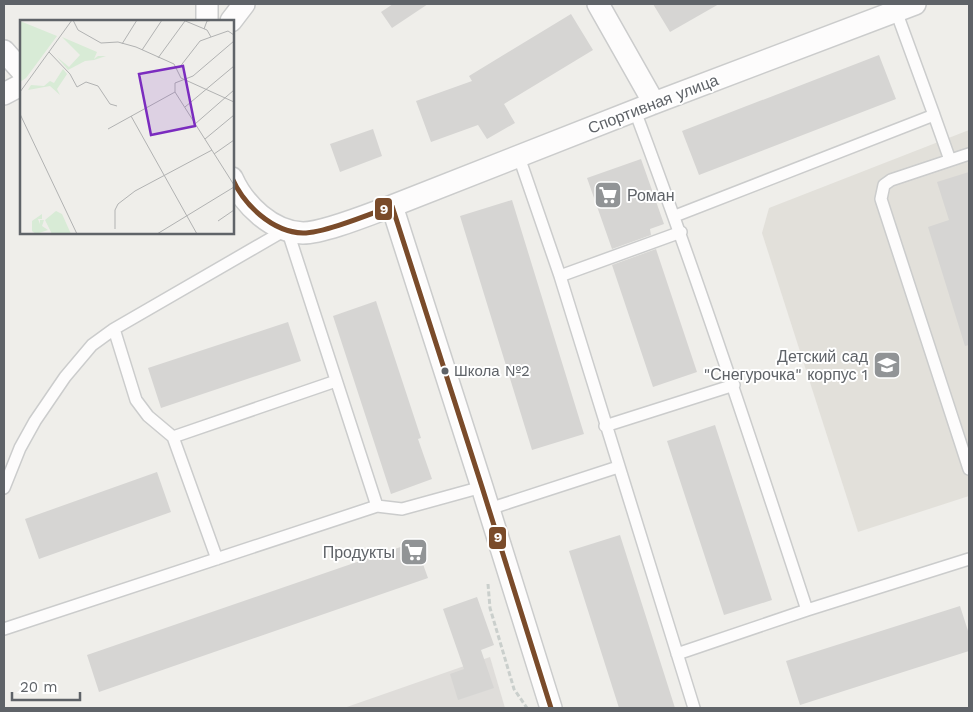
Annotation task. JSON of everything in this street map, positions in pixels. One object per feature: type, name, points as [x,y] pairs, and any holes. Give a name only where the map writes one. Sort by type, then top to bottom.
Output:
[{"type":"street","points":[[207,4],[207,20]]},
{"type":"street","points":[[232,20],[244,4]]},
{"type":"street","points":[[598,4],[644,107]]},
{"type":"street","name":"Спортивная улица","points":[[234,182],[253,210],[267,221],[302,233],[322,230],[392,206],[644,107],[905,8]]},
{"type":"street","points":[[4,50],[20,69]]},
{"type":"street","points":[[4,94],[20,86]]},
{"type":"street","points":[[392,206],[551,708]]},
{"type":"lane","points":[[905,8],[934,115],[950,160]]},
{"type":"lane","points":[[644,107],[675,216],[734,385],[807,610]]},
{"type":"lane","points":[[675,216],[934,115]]},
{"type":"lane","points":[[969,154],[891,180],[884,185],[881,199],[969,469]]},
{"type":"lane","points":[[519,157],[560,276],[694,708]]},
{"type":"lane","points":[[4,488],[20,448],[35,421],[65,377],[92,345],[114,329],[287,229],[377,506]]},
{"type":"lane","points":[[560,276],[681,232]]},
{"type":"lane","points":[[114,329],[136,400],[148,416],[173,437],[217,559]]},
{"type":"lane","points":[[173,437],[336,381]]},
{"type":"lane","points":[[605,426],[734,385]]},
{"type":"lane","points":[[489,508],[618,467]]},
{"type":"lane","points":[[4,628],[377,506],[402,509],[482,487]]},
{"type":"lane","points":[[677,654],[807,610],[969,559]]},
{"type":"path","points":[[488,580],[490,608],[514,689],[527,708]]},
{"type":"shaded area","name":"Детский сад \"Снегурочка\" корпус 1","points":[[969,130],[969,496],[858,532],[762,233],[769,208]]},
{"type":"shaded area","points":[[490,657],[505,708],[344,708]]},
{"type":"building","points":[[393,4],[428,4],[392,28],[381,12]]},
{"type":"building","points":[[653,4],[719,4],[670,32]]},
{"type":"building","points":[[571,14],[593,50],[504,104],[515,123],[487,139],[478,125],[431,142],[416,101],[472,81],[469,76]]},
{"type":"building","points":[[879,55],[896,99],[699,175],[682,131]]},
{"type":"building","points":[[373,129],[382,156],[340,172],[330,144]]},
{"type":"building","points":[[641,159],[664,224],[650,229],[651,235],[612,249],[587,178]]},
{"type":"building","points":[[969,172],[969,345],[965,346],[928,227],[949,220],[937,182]]},
{"type":"building","points":[[512,200],[584,434],[532,450],[460,216]]},
{"type":"building","points":[[656,249],[697,372],[653,387],[612,265]]},
{"type":"building","points":[[376,301],[421,438],[418,439],[432,479],[391,494],[333,316]]},
{"type":"building","points":[[288,322],[301,361],[161,408],[148,368]]},
{"type":"building","points":[[715,425],[772,600],[724,615],[667,441]]},
{"type":"building","points":[[157,472],[171,512],[39,559],[25,519]]},
{"type":"building","points":[[620,535],[675,708],[619,708],[569,551]]},
{"type":"building","points":[[415,542],[428,578],[99,692],[87,655]]},
{"type":"building","points":[[477,597],[494,645],[481,650],[494,688],[458,700],[450,674],[464,669],[443,609]]},
{"type":"building","points":[[960,606],[969,634],[969,651],[800,705],[786,661]]},
{"type":"transit line","name":"9","points":[[234,182],[244,198],[260,215],[281,228],[303,233],[323,230],[392,206],[551,708]]},
{"type":"place","name":"Роман","points":[[608,195]]},
{"type":"place","name":"Детский сад \"Снегурочка\" корпус 1","points":[[887,365]]},
{"type":"place","name":"Школа №2","points":[[445,371]]},
{"type":"place","name":"Продукты","points":[[414,552]]}]
